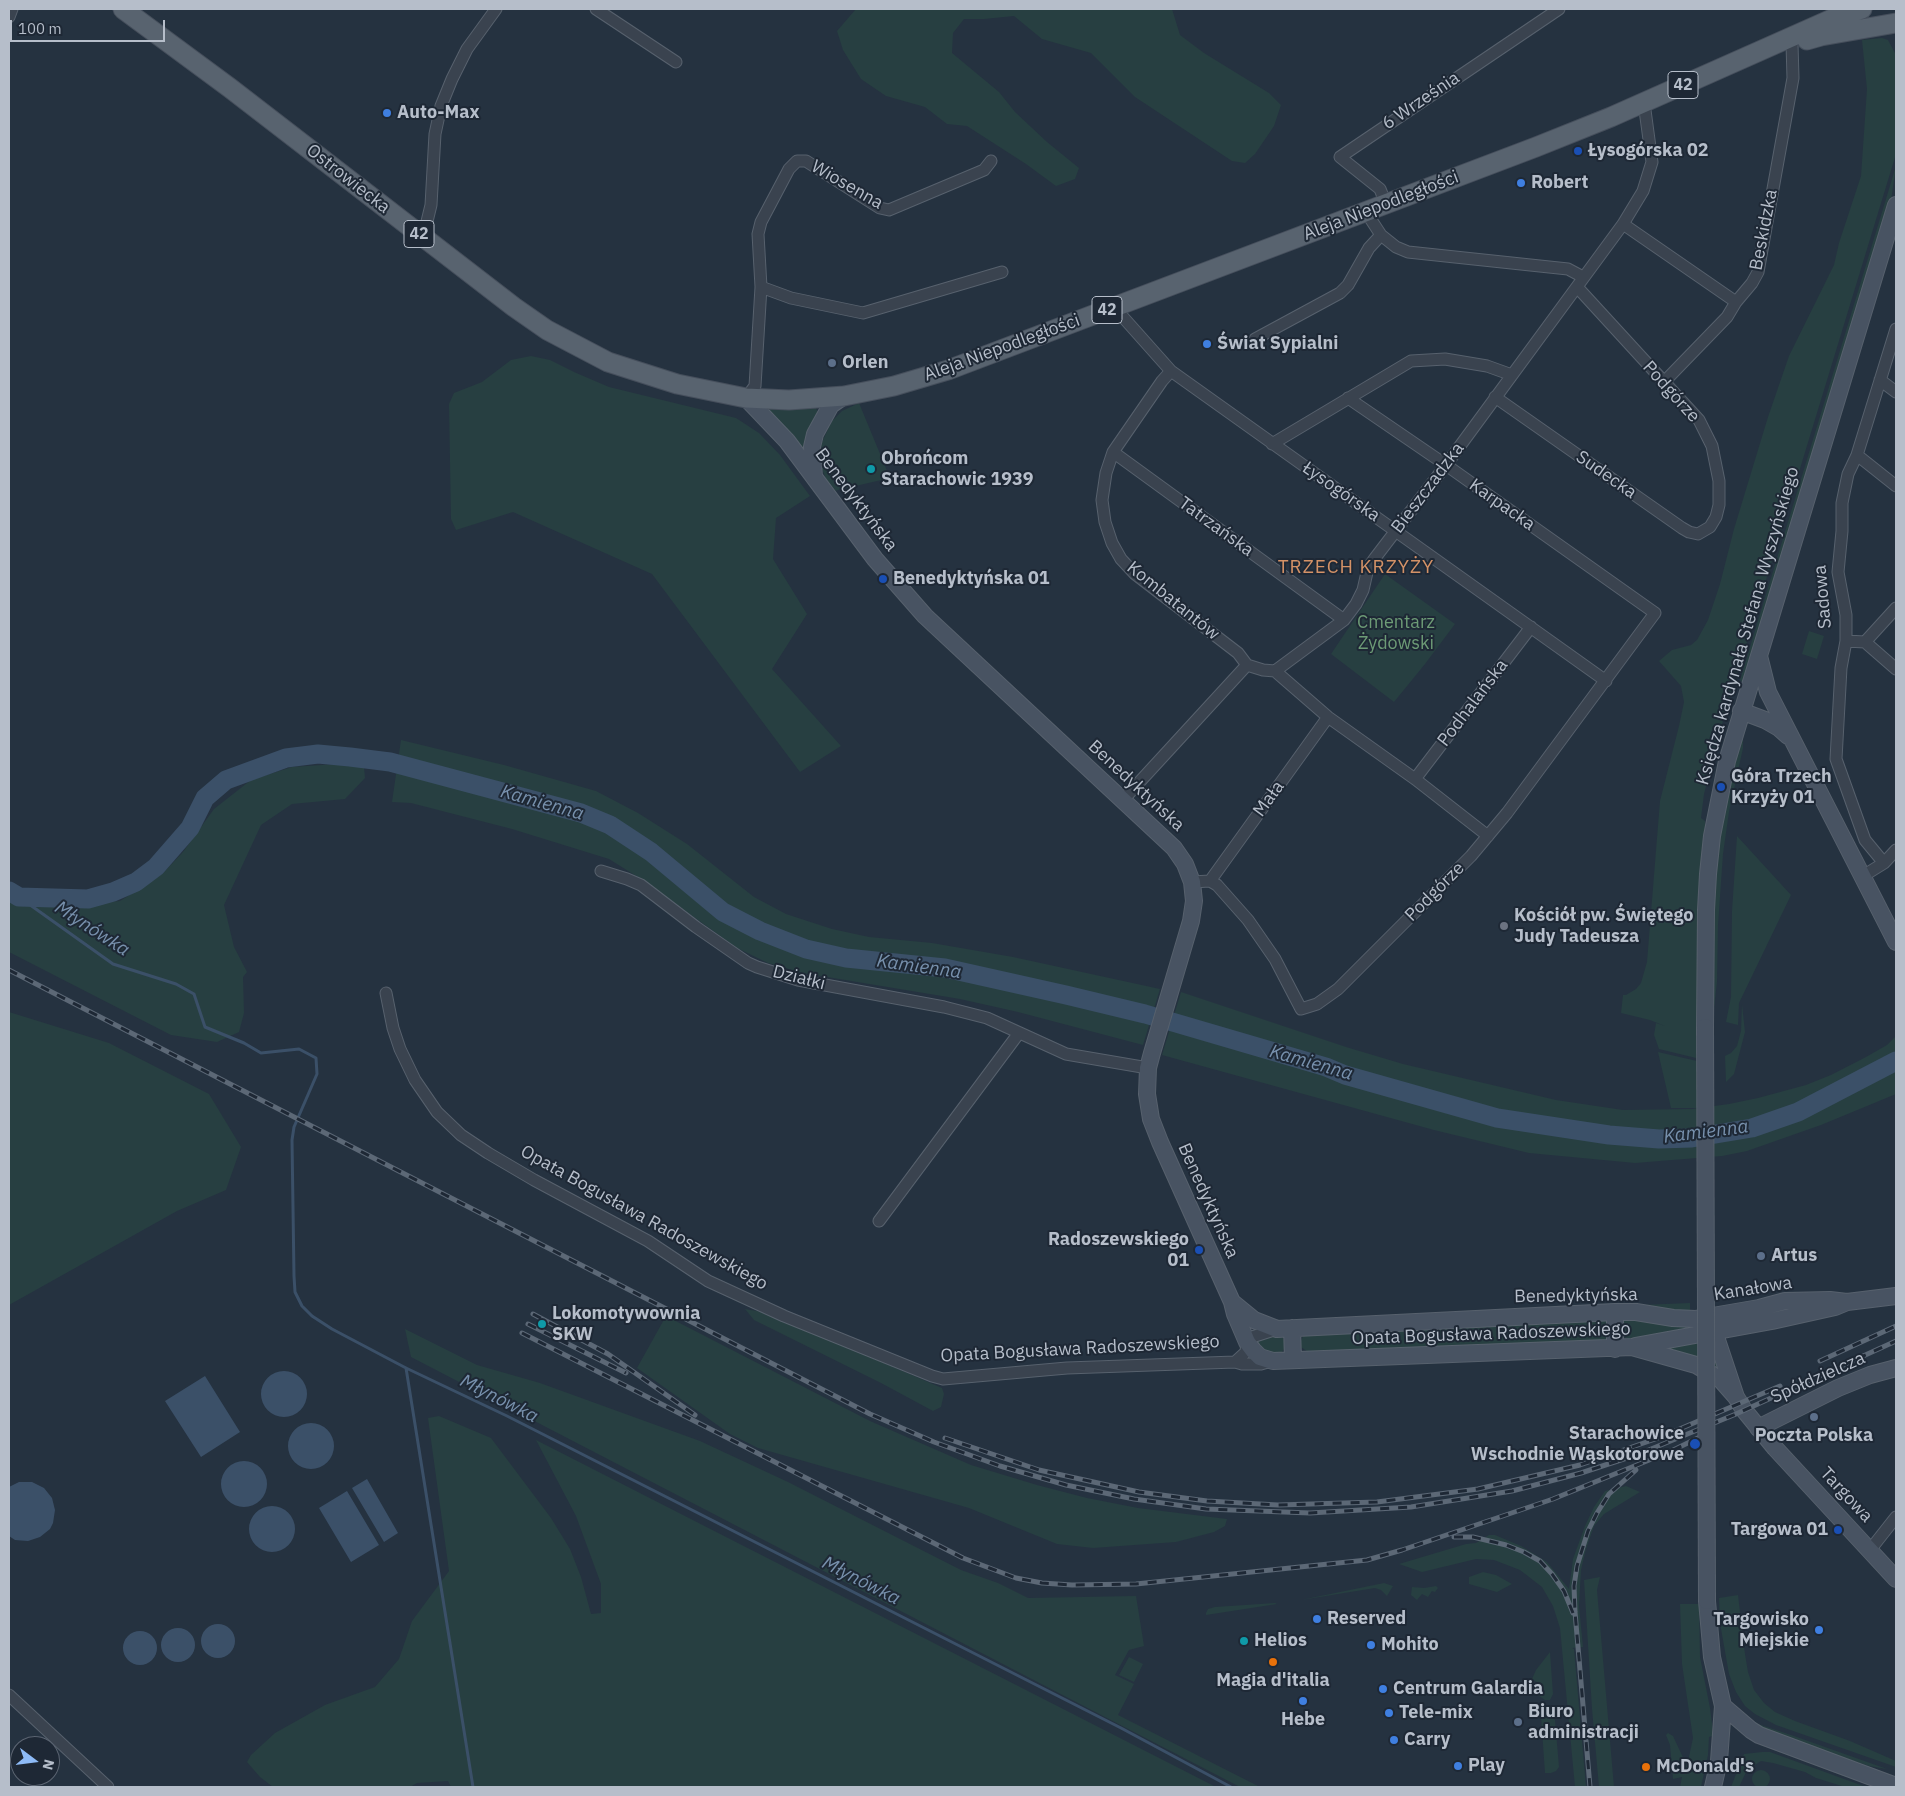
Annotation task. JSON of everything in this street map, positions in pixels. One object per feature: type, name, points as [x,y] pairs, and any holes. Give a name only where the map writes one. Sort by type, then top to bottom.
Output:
[{"type":"main road","name":"Ostrowiecka","points":[[124,9],[238,94],[514,307],[547,330],[608,362],[641,374],[677,384],[746,398]]},
{"type":"main road","name":"Aleja Niepodległości","points":[[746,398],[789,400],[844,396],[894,386],[948,370],[1544,144],[1834,18],[1862,9]]},
{"type":"main road","name":"Aleja Niepodległości","points":[[1754,53],[1822,36],[1896,23]]},
{"type":"street","points":[[9,17],[12,9]]},
{"type":"street","points":[[424,238],[431,205],[435,134],[441,106],[467,49],[496,9]]},
{"type":"street","points":[[596,9],[676,62]]},
{"type":"street","points":[[1537,9],[1548,16]]},
{"type":"street","name":"6 Września","points":[[1386,204],[1380,189],[1340,157],[1559,9]]},
{"type":"street","name":"Beskidzka","points":[[1663,383],[1727,317],[1758,272],[1792,78],[1792,44]]},
{"type":"street","name":"Bieszczadzka","points":[[1275,671],[1344,620],[1356,604],[1363,590],[1368,568],[1578,288],[1583,276],[1623,224],[1643,191],[1652,162],[1645,110],[1642,103]]},
{"type":"street","name":"Wiosenna","points":[[761,287],[758,234],[761,222],[789,168],[797,161],[806,162],[880,208],[889,210],[984,170],[991,161]]},
{"type":"street","name":"Księdza kardynała Stefana Wyszyńskiego","points":[[1713,1787],[1721,1750],[1723,1706],[1712,1657],[1707,1601],[1705,1027],[1706,910],[1712,836],[1723,778],[1743,705],[1896,205]]},
{"type":"street","points":[[1366,212],[1381,235],[1396,247],[1408,252],[1568,269],[1583,276]]},
{"type":"street","points":[[1623,224],[1736,302]]},
{"type":"street","points":[[1255,339],[1340,293],[1348,285],[1369,248],[1381,235]]},
{"type":"street","points":[[746,398],[755,386],[761,287],[791,298],[863,313],[1002,272]]},
{"type":"street","name":"Podgórze","points":[[1578,288],[1663,383],[1699,420],[1712,446],[1719,481],[1719,505],[1716,517]]},
{"type":"street","name":"Łysogórska","points":[[1114,307],[1171,371],[1606,681]]},
{"type":"street","name":"Sadowa","points":[[1884,863],[1865,840],[1836,760],[1841,668],[1846,641],[1846,616],[1838,572],[1842,531],[1842,503],[1848,474],[1857,455],[1896,329]]},
{"type":"street","points":[[1272,444],[1411,360],[1446,360],[1488,366],[1512,375]]},
{"type":"street","name":"Kombatantów","points":[[1171,371],[1113,452],[1106,473],[1102,500],[1105,522],[1120,559],[1135,574],[1238,652],[1247,665]]},
{"type":"street","points":[[1880,380],[1896,392]]},
{"type":"street","points":[[814,477],[812,447],[815,434],[831,405],[844,396]]},
{"type":"street","name":"Sudecka","points":[[1495,397],[1689,532],[1701,534],[1710,527],[1716,517]]},
{"type":"street","name":"Benedyktyńska","points":[[746,398],[778,430],[874,559],[925,616],[1174,848],[1185,864],[1192,882],[1194,901],[1192,922],[1150,1061],[1147,1094],[1151,1119],[1232,1302],[1247,1342],[1260,1357],[1273,1361]]},
{"type":"street","name":"Karpacka","points":[[1348,398],[1655,613]]},
{"type":"street","name":"Tatrzańska","points":[[1113,452],[1344,620]]},
{"type":"street","points":[[1857,455],[1896,486]]},
{"type":"street","points":[[1865,642],[1896,608]]},
{"type":"street","name":"Podgórze","points":[[1210,881],[1216,885],[1248,920],[1276,959],[1301,1009],[1317,1004],[1338,989],[1471,856],[1507,814],[1655,613]]},
{"type":"street","name":"Podhalańska","points":[[1415,780],[1531,628]]},
{"type":"street","points":[[1846,641],[1865,642],[1896,670]]},
{"type":"street","points":[[1758,656],[1768,692],[1896,942]]},
{"type":"street","points":[[1122,801],[1247,665],[1263,670],[1275,671],[1328,717],[1488,836]]},
{"type":"street","points":[[1743,705],[1762,702],[1777,709]]},
{"type":"street","points":[[1743,705],[1756,716],[1779,728],[1793,741]]},
{"type":"street","name":"Mała","points":[[1210,881],[1328,717]]},
{"type":"street","points":[[1863,876],[1884,863],[1896,850]]},
{"type":"street","name":"Działki","points":[[602,871],[627,878],[641,885],[696,927],[748,963],[757,967],[798,980],[944,1007],[978,1016],[1066,1054],[1150,1061]]},
{"type":"street","points":[[1192,882],[1210,881]]},
{"type":"street","name":"Opata Bogusława Radoszewskiego","points":[[386,993],[389,1014],[398,1042],[416,1080],[437,1112],[461,1135],[488,1154],[648,1241],[708,1281],[753,1303],[932,1376],[943,1379],[1066,1368],[1235,1362],[1261,1364],[1292,1359],[1632,1347],[1696,1365],[1721,1380],[1736,1397]]},
{"type":"street","points":[[881,1218],[1019,1033]]},
{"type":"street","name":"Kanałowa","points":[[1695,1319],[1759,1308],[1785,1301],[1830,1300],[1847,1302],[1896,1296]]},
{"type":"street","name":"Benedyktyńska","points":[[1232,1302],[1254,1320],[1284,1329],[1636,1312],[1673,1318],[1695,1319],[1705,1323],[1714,1331]]},
{"type":"street","name":"Kanałowa","points":[[1632,1347],[1790,1317],[1834,1307],[1847,1302]]},
{"type":"street","points":[[1615,1312],[1615,1349]]},
{"type":"street","points":[[1247,1342],[1252,1337],[1284,1329],[1292,1359]]},
{"type":"street","name":"Targowa","points":[[1714,1331],[1736,1397],[1758,1428],[1896,1579]]},
{"type":"street","name":"Opata Bogusława Radoszewskiego","points":[[1235,1362],[1246,1352],[1247,1342]]},
{"type":"street","name":"Spółdzielcza","points":[[1758,1428],[1870,1374],[1896,1368]]},
{"type":"street","points":[[1870,1550],[1896,1517]]},
{"type":"street","points":[[9,1695],[108,1787]]},
{"type":"street","points":[[1723,1706],[1759,1735],[1896,1786]]},
{"type":"green space","points":[[856,9],[1172,9],[1180,35],[1204,53],[1269,93],[1281,105],[1274,126],[1255,154],[1245,163],[1232,161],[1135,97],[1091,53],[1042,39],[1014,16],[964,19],[953,33],[952,53],[999,92],[1015,112],[1047,142],[1079,168],[1075,179],[1056,186],[967,126],[947,124],[925,107],[886,96],[861,79],[843,50],[837,31]]},
{"type":"green space","points":[[1882,38],[1888,40],[1896,55],[1896,154],[1723,721],[1704,794],[1701,818],[1705,821],[1705,849],[1696,1058],[1659,1049],[1654,1035],[1656,1023],[1665,1026],[1650,1020],[1621,1013],[1623,995],[1636,989],[1641,983],[1647,962],[1660,801],[1684,702],[1681,686],[1659,661],[1672,650],[1691,645],[1697,640],[1708,620],[1768,417],[1789,356],[1834,265],[1839,243],[1861,176],[1867,89],[1862,40]]},
{"type":"green space","points":[[1896,166],[1891,201],[1743,683],[1740,680]]},
{"type":"green space","points":[[531,356],[550,360],[609,387],[736,418],[759,433],[780,455],[810,496],[776,518],[773,559],[807,614],[772,669],[841,746],[800,772],[652,574],[513,512],[456,530],[451,519],[449,404],[454,393],[482,382],[511,360]]},
{"type":"green space","points":[[859,403],[890,478],[834,491],[822,469],[820,455],[822,442],[832,421],[842,411]]},
{"type":"green space","points":[[812,406],[816,408],[818,413],[807,457],[768,412],[771,407]]},
{"type":"green space","name":"Cmentarz Żydowski","points":[[1385,574],[1455,624],[1394,702],[1331,654]]},
{"type":"green space","points":[[1809,631],[1824,636],[1817,659],[1802,654]]},
{"type":"green space","points":[[1740,736],[1743,740],[1743,748],[1729,812],[1723,854],[1718,925],[1717,982],[1713,1017],[1711,919],[1719,836]]},
{"type":"green space","points":[[401,740],[504,765],[596,791],[638,813],[687,844],[754,897],[786,914],[832,929],[869,937],[932,943],[1013,957],[1160,989],[1143,1045],[1018,1012],[960,999],[803,973],[768,963],[737,948],[641,879],[609,859],[512,829],[411,803],[392,802]]},
{"type":"green space","points":[[337,764],[364,767],[365,778],[345,799],[292,804],[261,825],[224,905],[234,947],[247,972],[243,977],[244,1013],[239,1032],[217,1042],[171,1035],[9,952],[9,901],[54,907],[120,901],[163,873],[183,852],[214,809],[251,780],[292,767]]},
{"type":"green space","points":[[1737,836],[1791,895],[1739,1003],[1738,1025],[1726,1022],[1731,997],[1732,911]]},
{"type":"green space","points":[[1181,992],[1403,1064],[1556,1100],[1623,1110],[1692,1109],[1729,1104],[1806,1085],[1831,1075],[1866,1057],[1887,1045],[1896,1036],[1896,1094],[1821,1125],[1747,1151],[1722,1156],[1635,1163],[1529,1153],[1434,1130],[1162,1055]]},
{"type":"green space","points":[[1742,1004],[1745,1032],[1734,1074],[1726,1082],[1725,1056],[1731,1053],[1737,1046],[1741,1031]]},
{"type":"green space","points":[[9,1012],[109,1043],[209,1094],[241,1147],[226,1190],[177,1211],[9,1305]]},
{"type":"green space","points":[[1658,1052],[1697,1061],[1697,1108],[1671,1108]]},
{"type":"green space","points":[[1690,1303],[1690,1311],[1681,1312],[1641,1305]]},
{"type":"green space","points":[[745,1309],[768,1313],[942,1388],[944,1394],[941,1407],[933,1411],[754,1320]]},
{"type":"green space","points":[[666,1316],[870,1421],[971,1465],[1087,1498],[1138,1508],[1227,1519],[1225,1526],[1214,1532],[1176,1542],[1093,1548],[1057,1544],[969,1508],[758,1448],[730,1434],[637,1368]]},
{"type":"green space","points":[[1626,1319],[1687,1325],[1688,1330],[1629,1339],[1620,1332],[1622,1322]]},
{"type":"green space","points":[[1606,1320],[1609,1323],[1608,1340],[1308,1352],[1301,1347],[1300,1343],[1304,1334]]},
{"type":"green space","points":[[405,1329],[477,1365],[540,1383],[700,1441],[788,1482],[961,1570],[998,1583],[1028,1598],[1136,1596],[1144,1646],[1129,1650],[1115,1675],[1134,1684],[1118,1715],[1260,1787],[1240,1787],[411,1357]]},
{"type":"green space","points":[[1276,1335],[1283,1338],[1285,1343],[1285,1348],[1278,1354],[1266,1351],[1255,1341]]},
{"type":"green space","points":[[1701,1341],[1709,1345],[1721,1372],[1657,1347]]},
{"type":"green space","points":[[439,1416],[491,1438],[551,1518],[570,1549],[581,1577],[591,1614],[601,1613],[601,1584],[576,1516],[536,1440],[1216,1787],[451,1787],[448,1781],[417,1783],[410,1787],[273,1787],[260,1777],[247,1762],[251,1755],[275,1733],[325,1705],[375,1687],[399,1659],[412,1621],[449,1571],[428,1418]]},
{"type":"green space","points":[[1626,1486],[1640,1492],[1604,1514],[1594,1526],[1581,1570],[1579,1606],[1583,1647],[1572,1648],[1574,1649],[1586,1787],[1575,1787],[1560,1628],[1553,1606],[1542,1587],[1520,1570],[1494,1560],[1476,1559],[1422,1572],[1399,1564],[1466,1544],[1476,1543],[1489,1535],[1495,1535],[1521,1546],[1547,1562],[1569,1589],[1573,1559],[1594,1507],[1605,1491]]},
{"type":"green space","points":[[1483,1572],[1496,1575],[1512,1584],[1497,1592],[1469,1584],[1469,1577]]},
{"type":"green space","points":[[1600,1577],[1597,1590],[1614,1787],[1599,1787],[1592,1709],[1584,1580]]},
{"type":"green space","points":[[1384,1583],[1393,1586],[1387,1596],[1381,1590],[1375,1588],[1301,1600]]},
{"type":"green space","points":[[1436,1586],[1438,1588],[1435,1592],[1432,1591],[1428,1597],[1422,1594],[1417,1600],[1411,1595],[1412,1587]]},
{"type":"green space","points":[[1738,1595],[1748,1672],[1754,1690],[1764,1703],[1775,1712],[1795,1721],[1850,1741],[1896,1761],[1896,1767],[1776,1725],[1755,1714],[1745,1706],[1736,1692],[1729,1674],[1720,1623],[1719,1598]]},
{"type":"green space","points":[[1277,1604],[1206,1615],[1208,1609],[1215,1607]]},
{"type":"green space","points":[[1680,1604],[1699,1604],[1700,1657],[1713,1732],[1712,1736],[1709,1737],[1708,1755],[1701,1787],[1680,1787],[1682,1777],[1673,1779],[1670,1745],[1666,1735],[1668,1733],[1673,1736],[1687,1766],[1693,1738],[1682,1664]]},
{"type":"green space","points":[[1550,1652],[1553,1694],[1550,1700],[1545,1700],[1532,1691],[1538,1683],[1532,1679],[1536,1670]]},
{"type":"green space","points":[[1129,1657],[1143,1664],[1134,1682],[1119,1675]]},
{"type":"green space","points":[[1541,1716],[1550,1716],[1555,1720],[1559,1767],[1551,1773],[1545,1773]]},
{"type":"green space","points":[[1755,1723],[1887,1769],[1869,1766],[1794,1741],[1760,1727]]},
{"type":"green space","points":[[1770,1752],[1866,1787],[1845,1787],[1816,1778],[1805,1772],[1761,1761],[1747,1770],[1739,1787],[1731,1787],[1744,1754]]},
{"type":"green space","points":[[1761,1770],[1767,1773],[1770,1779],[1767,1785],[1761,1788],[1755,1785],[1752,1779],[1755,1773]]},
{"type":"water","points":[[279,1371],[289,1371],[303,1381],[307,1394],[303,1407],[297,1413],[289,1417],[279,1417],[265,1407],[261,1399],[261,1389],[271,1375]]},
{"type":"water","points":[[205,1376],[240,1432],[201,1457],[165,1401]]},
{"type":"water","points":[[306,1423],[316,1423],[330,1433],[334,1446],[330,1459],[324,1465],[316,1469],[306,1469],[292,1459],[288,1451],[288,1441],[298,1427]]},
{"type":"water","points":[[239,1461],[249,1461],[263,1471],[267,1484],[263,1497],[257,1503],[249,1507],[239,1507],[225,1497],[221,1489],[221,1479],[231,1465]]},
{"type":"water","points":[[367,1479],[398,1533],[384,1542],[352,1488]]},
{"type":"water","points":[[19,1482],[32,1482],[44,1488],[52,1498],[55,1510],[50,1529],[40,1537],[28,1541],[15,1540],[9,1536],[9,1487]]},
{"type":"water","points":[[347,1491],[379,1545],[351,1562],[319,1508]]},
{"type":"water","points":[[267,1506],[277,1506],[291,1516],[295,1529],[291,1542],[285,1548],[277,1552],[267,1552],[253,1542],[249,1534],[249,1524],[259,1510]]},
{"type":"water","points":[[218,1624],[230,1629],[235,1641],[230,1653],[218,1658],[206,1653],[201,1641],[206,1629]]},
{"type":"water","points":[[178,1628],[190,1633],[195,1645],[190,1657],[178,1662],[166,1657],[161,1645],[166,1633]]},
{"type":"water","points":[[140,1631],[152,1636],[157,1648],[152,1660],[140,1665],[128,1660],[123,1648],[128,1636]]},
{"type":"waterway","name":"Kamienna","points":[[9,891],[19,897],[88,899],[113,892],[136,882],[156,867],[190,828],[205,798],[226,780],[286,758],[318,754],[390,762],[581,813],[610,825],[651,852],[723,912],[760,931],[806,949],[846,958],[945,968],[1145,1014],[1326,1067],[1345,1075],[1497,1118],[1609,1135],[1659,1139],[1692,1138],[1752,1128],[1798,1112],[1896,1061]]},
{"type":"waterway","name":"Młynówka","points":[[19,897],[113,964],[176,984],[194,994],[205,1027],[244,1043],[261,1053],[299,1049],[316,1058],[317,1074],[294,1127],[292,1140],[295,1292],[302,1306],[312,1316],[332,1329],[406,1368],[507,1416],[1121,1728],[1231,1787]]},
{"type":"waterway","points":[[406,1368],[473,1787]]},
{"type":"railway","points":[[9,970],[870,1414],[934,1442],[1000,1466],[1066,1485],[1134,1499],[1206,1509],[1310,1513],[1411,1507],[1512,1491],[1581,1473],[1639,1454],[1736,1414],[1896,1341]]},
{"type":"railway","points":[[533,1314],[608,1354],[695,1415]]},
{"type":"railway","points":[[528,1324],[626,1373]]},
{"type":"railway","points":[[1820,1361],[1896,1326]]},
{"type":"railway","points":[[522,1333],[963,1558],[1016,1578],[1042,1583],[1072,1585],[1136,1584],[1367,1560],[1553,1499],[1664,1454]]},
{"type":"railway","points":[[945,1438],[1039,1470],[1139,1492],[1207,1501],[1278,1505],[1377,1502],[1478,1489],[1580,1465],[1661,1437],[1780,1386]]},
{"type":"railway","points":[[1657,1458],[1702,1436]]},
{"type":"railway","points":[[1590,1787],[1574,1586],[1577,1566],[1588,1531],[1597,1513],[1609,1494],[1636,1470]]},
{"type":"railway","points":[[1454,1537],[1473,1537],[1506,1545],[1540,1561],[1564,1591],[1573,1613]]},
{"type":"place","name":"Auto-Max","points":[[387,113]]},
{"type":"place","name":"Łysogórska 02","points":[[1578,151]]},
{"type":"place","name":"Robert","points":[[1521,183]]},
{"type":"place","name":"Świat Sypialni","points":[[1207,344]]},
{"type":"place","name":"Orlen","points":[[832,363]]},
{"type":"place","name":"Obrońcom Starachowic 1939","points":[[871,469]]},
{"type":"place","name":"Benedyktyńska 01","points":[[883,579]]},
{"type":"place","name":"Góra Trzech Krzyży 01","points":[[1721,787]]},
{"type":"place","name":"Kościół pw. Świętego Judy Tadeusza","points":[[1504,926]]},
{"type":"place","name":"Radoszewskiego 01","points":[[1199,1250]]},
{"type":"place","name":"Artus","points":[[1761,1256]]},
{"type":"place","name":"Lokomotywownia SKW","points":[[542,1324]]},
{"type":"place","name":"Poczta Polska","points":[[1814,1417]]},
{"type":"place","name":"Starachowice Wschodnie Wąskotorowe","points":[[1695,1444]]},
{"type":"place","name":"Targowa 01","points":[[1838,1530]]},
{"type":"place","name":"Reserved","points":[[1317,1619]]},
{"type":"place","name":"Targowisko Miejskie","points":[[1819,1630]]},
{"type":"place","name":"Helios","points":[[1244,1641]]},
{"type":"place","name":"Mohito","points":[[1371,1645]]},
{"type":"place","name":"Magia d'italia","points":[[1273,1662]]},
{"type":"place","name":"Centrum Galardia","points":[[1383,1689]]},
{"type":"place","name":"Hebe","points":[[1303,1701]]},
{"type":"place","name":"Tele-mix","points":[[1389,1713]]},
{"type":"place","name":"Biuro administracji","points":[[1518,1722]]},
{"type":"place","name":"Carry","points":[[1394,1740]]},
{"type":"place","name":"Play","points":[[1458,1766]]},
{"type":"place","name":"McDonald's","points":[[1646,1767]]},
{"type":"district","name":"TRZECH KRZYŻY","points":[[1356,568]]}]
